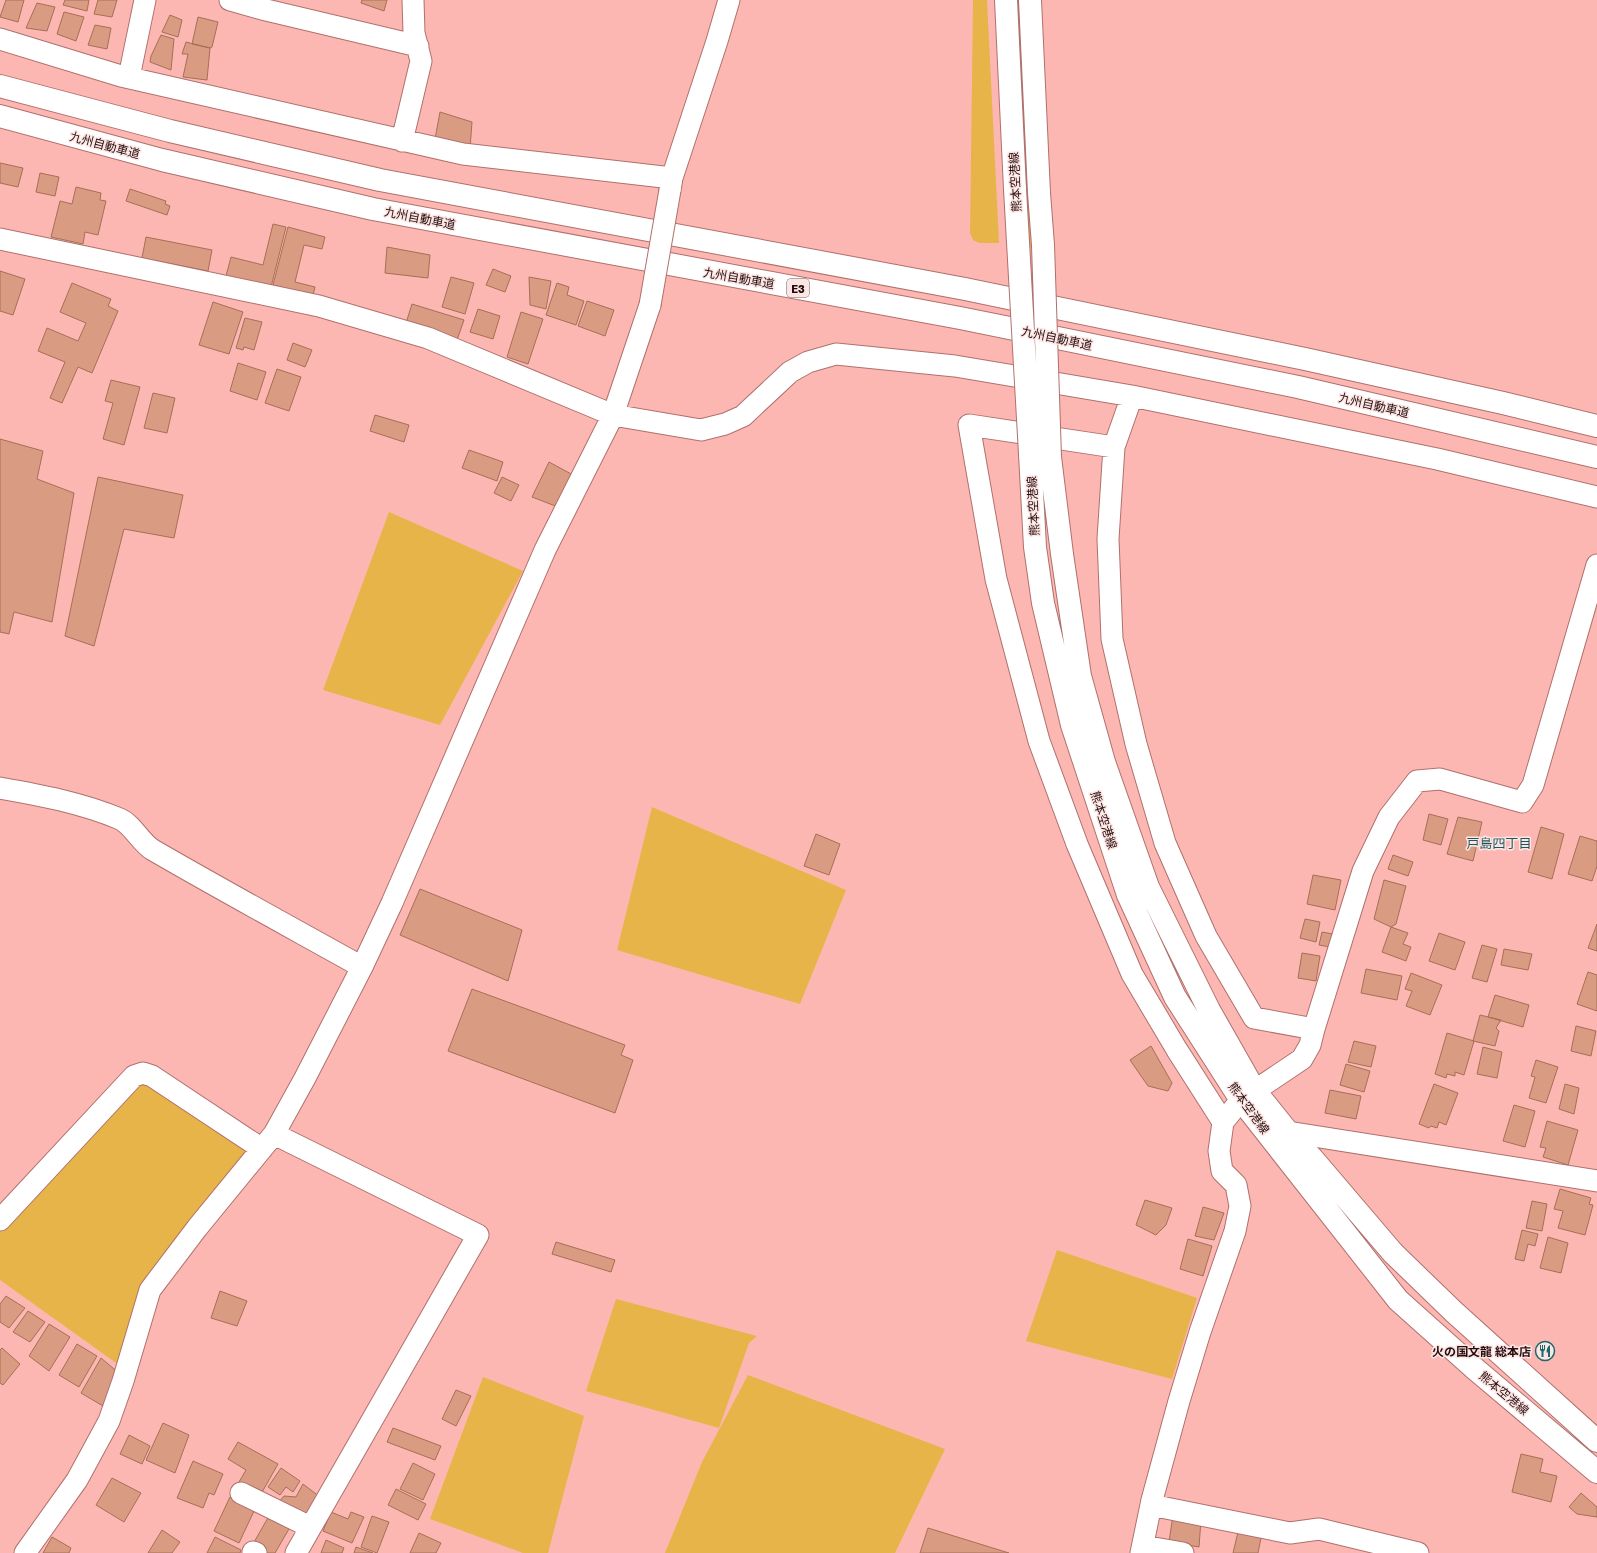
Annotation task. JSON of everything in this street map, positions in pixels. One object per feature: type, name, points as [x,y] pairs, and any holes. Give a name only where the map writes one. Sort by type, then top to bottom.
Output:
[{"type":"main road","name":"熊本空港線","points":[[1006,0],[1015,189],[1040,456]]},
{"type":"main road","name":"熊本空港線","points":[[1030,0],[1043,245],[1040,456],[1035,547],[1043,603],[1072,725],[1128,896],[1175,997],[1248,1096],[1266,1132],[1398,1300],[1474,1368],[1597,1472]]},
{"type":"main road","points":[[0,86],[170,131],[380,180],[965,289],[1305,359],[1503,403],[1597,426]]},
{"type":"main road","name":"九州自動車道","points":[[0,116],[162,160],[373,209],[968,320],[1298,387],[1597,457]]},
{"type":"main road","name":"熊本空港線","points":[[1248,1096],[1288,1132],[1393,1253],[1460,1317],[1597,1441]]},
{"type":"street","points":[[129,78],[145,0]]},
{"type":"street","points":[[230,0],[263,5],[418,46]]},
{"type":"street","points":[[402,141],[421,61],[414,33],[413,0]]},
{"type":"street","points":[[25,1553],[76,1480],[109,1421],[123,1381],[150,1290],[197,1228],[268,1141],[305,1078],[362,967],[392,903],[545,550],[613,415],[650,305],[671,184],[729,0]]},
{"type":"street","points":[[0,39],[129,78],[402,141],[463,154],[671,184]]},
{"type":"street","points":[[0,239],[319,306],[428,338],[613,415],[701,430],[725,424],[743,416],[790,372],[808,362],[836,354],[955,366],[1132,396],[1437,458],[1597,497]]},
{"type":"street","points":[[1132,396],[1114,447],[1108,539],[1112,639],[1136,744],[1165,843],[1206,936],[1254,1018],[1314,1029]]},
{"type":"street","points":[[1114,447],[970,424],[996,579],[1039,741],[1077,844],[1132,974],[1176,1050],[1223,1122]]},
{"type":"street","points":[[1183,1553],[1142,1549],[1151,1505],[1181,1393],[1200,1332],[1235,1231],[1240,1206],[1236,1185],[1222,1171],[1219,1151],[1223,1122],[1248,1096],[1302,1059],[1310,1045],[1363,871],[1389,817],[1417,781],[1440,779],[1522,802],[1533,785],[1597,565]]},
{"type":"street","points":[[0,788],[27,792],[81,806],[122,820],[150,849],[362,967]]},
{"type":"street","points":[[0,1220],[134,1076],[143,1072],[268,1141],[478,1235],[296,1553]]},
{"type":"street","points":[[1266,1132],[1288,1132],[1597,1181]]},
{"type":"street","points":[[240,1493],[310,1527]]},
{"type":"street","points":[[1151,1505],[1290,1533],[1319,1529],[1418,1553]]},
{"type":"shaded area","points":[[973,0],[987,0],[999,243],[979,243],[973,240],[970,233]]},
{"type":"shaded area","points":[[1018,0],[1022,0],[1033,249],[1028,248]]},
{"type":"shaded area","points":[[389,512],[523,571],[440,725],[323,690]]},
{"type":"shaded area","points":[[652,807],[846,890],[800,1004],[617,950]]},
{"type":"shaded area","points":[[134,1076],[262,1149],[150,1290],[126,1370],[0,1280],[0,1220]]},
{"type":"shaded area","points":[[1057,1250],[1197,1298],[1172,1379],[1026,1341]]},
{"type":"shaded area","points":[[616,1299],[757,1336],[749,1343],[719,1428],[586,1391]]},
{"type":"shaded area","points":[[748,1375],[945,1449],[895,1553],[665,1553],[702,1462]]},
{"type":"shaded area","points":[[483,1377],[584,1416],[548,1553],[523,1553],[430,1519]]},
{"type":"building","points":[[6,0],[24,0],[18,22],[0,17]]},
{"type":"building","points":[[65,0],[89,0],[87,11],[63,5]]},
{"type":"building","points":[[98,0],[117,0],[112,17],[94,14]]},
{"type":"building","points":[[362,0],[387,0],[384,11],[361,3]]},
{"type":"building","points":[[37,3],[55,7],[47,31],[26,28]]},
{"type":"building","points":[[64,12],[84,17],[76,41],[57,34]]},
{"type":"building","points":[[170,15],[182,20],[178,37],[162,32]]},
{"type":"building","points":[[198,17],[218,22],[212,47],[210,48],[192,44]]},
{"type":"building","points":[[95,25],[111,28],[107,49],[88,45]]},
{"type":"building","points":[[161,35],[174,39],[171,70],[150,62],[151,56]]},
{"type":"building","points":[[186,42],[210,48],[207,80],[183,77],[188,54],[182,54]]},
{"type":"building","points":[[440,112],[472,122],[470,149],[435,139]]},
{"type":"building","points":[[0,163],[23,168],[18,187],[0,183]]},
{"type":"building","points":[[40,173],[59,177],[55,196],[36,192]]},
{"type":"building","points":[[76,187],[101,193],[100,200],[106,201],[98,235],[85,232],[83,244],[51,237],[60,201],[72,204]]},
{"type":"building","points":[[130,189],[166,201],[165,204],[170,206],[167,215],[126,201]]},
{"type":"building","points":[[273,224],[286,227],[271,287],[226,276],[231,257],[263,265]]},
{"type":"building","points":[[288,227],[325,237],[322,249],[304,245],[295,282],[315,287],[313,295],[273,285]]},
{"type":"building","points":[[146,237],[212,250],[208,271],[142,258]]},
{"type":"building","points":[[387,247],[430,255],[428,278],[385,273]]},
{"type":"building","points":[[493,269],[511,276],[505,292],[486,285]]},
{"type":"building","points":[[0,271],[25,279],[13,315],[0,311]]},
{"type":"building","points":[[451,277],[474,283],[465,314],[442,307]]},
{"type":"building","points":[[529,277],[551,281],[546,309],[530,305]]},
{"type":"building","points":[[72,283],[111,299],[108,306],[118,311],[92,373],[78,367],[62,403],[50,398],[65,362],[38,351],[47,328],[78,341],[86,323],[60,312]]},
{"type":"building","points":[[557,283],[569,287],[567,295],[584,301],[576,325],[546,315]]},
{"type":"building","points":[[587,301],[614,310],[605,336],[578,326]]},
{"type":"building","points":[[213,302],[243,312],[229,354],[199,345]]},
{"type":"building","points":[[412,304],[464,320],[457,340],[406,323]]},
{"type":"building","points":[[478,309],[500,316],[493,339],[470,332]]},
{"type":"building","points":[[521,312],[543,319],[528,364],[507,357]]},
{"type":"building","points":[[245,318],[262,322],[254,350],[244,347],[243,350],[236,348]]},
{"type":"building","points":[[293,343],[312,350],[305,367],[287,360]]},
{"type":"building","points":[[238,363],[266,372],[257,400],[230,391]]},
{"type":"building","points":[[277,369],[301,377],[289,411],[265,403]]},
{"type":"building","points":[[111,380],[140,387],[124,445],[103,439],[113,403],[105,401]]},
{"type":"building","points":[[153,393],[175,398],[167,433],[144,428]]},
{"type":"building","points":[[375,415],[409,425],[404,442],[370,431]]},
{"type":"building","points":[[0,439],[43,451],[37,479],[74,493],[52,622],[14,612],[9,634],[0,632]]},
{"type":"building","points":[[469,450],[503,462],[497,481],[462,468]]},
{"type":"building","points":[[549,462],[573,475],[558,507],[532,497]]},
{"type":"building","points":[[98,477],[183,495],[174,538],[124,529],[94,646],[65,636]]},
{"type":"building","points":[[502,477],[519,485],[511,501],[494,493]]},
{"type":"building","points":[[1429,814],[1448,819],[1441,845],[1423,840]]},
{"type":"building","points":[[1458,817],[1482,822],[1473,861],[1447,854]]},
{"type":"building","points":[[1541,827],[1564,834],[1552,879],[1528,872]]},
{"type":"building","points":[[816,834],[840,844],[829,875],[804,866]]},
{"type":"building","points":[[1580,836],[1597,841],[1597,866],[1592,881],[1568,874]]},
{"type":"building","points":[[1393,855],[1413,862],[1408,876],[1388,869]]},
{"type":"building","points":[[1313,875],[1341,880],[1335,910],[1307,904]]},
{"type":"building","points":[[1384,880],[1406,886],[1396,924],[1391,927],[1374,919]]},
{"type":"building","points":[[420,889],[522,930],[508,981],[400,935]]},
{"type":"building","points":[[1305,919],[1320,922],[1316,942],[1300,938]]},
{"type":"building","points":[[1597,924],[1597,951],[1588,948]]},
{"type":"building","points":[[1391,927],[1408,933],[1403,944],[1411,947],[1406,961],[1382,952]]},
{"type":"building","points":[[1322,932],[1333,934],[1330,947],[1319,945]]},
{"type":"building","points":[[1439,933],[1465,942],[1455,970],[1429,961]]},
{"type":"building","points":[[1482,945],[1497,949],[1487,982],[1472,978]]},
{"type":"building","points":[[1504,949],[1532,954],[1528,970],[1501,965]]},
{"type":"building","points":[[1302,953],[1320,956],[1316,981],[1298,978]]},
{"type":"building","points":[[1366,969],[1402,976],[1397,1000],[1361,993]]},
{"type":"building","points":[[1588,972],[1597,975],[1597,1011],[1577,1004]]},
{"type":"building","points":[[1411,973],[1442,985],[1430,1015],[1406,1006],[1412,991],[1405,989]]},
{"type":"building","points":[[472,989],[625,1045],[621,1055],[633,1060],[615,1113],[448,1051]]},
{"type":"building","points":[[1495,995],[1529,1005],[1523,1027],[1488,1017]]},
{"type":"building","points":[[1480,1015],[1501,1020],[1496,1028],[1499,1031],[1495,1046],[1473,1041]]},
{"type":"building","points":[[1576,1026],[1596,1031],[1591,1056],[1571,1051]]},
{"type":"building","points":[[1447,1033],[1474,1041],[1464,1075],[1455,1072],[1455,1076],[1447,1074],[1446,1078],[1435,1074]]},
{"type":"building","points":[[1354,1041],[1376,1046],[1371,1067],[1348,1062]]},
{"type":"building","points":[[1151,1046],[1172,1083],[1168,1091],[1148,1086],[1130,1060]]},
{"type":"building","points":[[1483,1047],[1502,1052],[1497,1078],[1477,1074]]},
{"type":"building","points":[[1536,1060],[1558,1067],[1546,1103],[1529,1098],[1535,1077],[1531,1076]]},
{"type":"building","points":[[1346,1064],[1370,1071],[1364,1092],[1340,1085]]},
{"type":"building","points":[[1434,1084],[1458,1093],[1446,1125],[1439,1122],[1437,1128],[1431,1126],[1429,1128],[1419,1124]]},
{"type":"building","points":[[1565,1084],[1579,1088],[1574,1114],[1559,1109]]},
{"type":"building","points":[[1330,1090],[1361,1096],[1356,1119],[1325,1113]]},
{"type":"building","points":[[1514,1105],[1535,1111],[1525,1147],[1503,1141]]},
{"type":"building","points":[[1547,1121],[1578,1130],[1568,1165],[1543,1157],[1546,1148],[1540,1147]]},
{"type":"building","points":[[1560,1189],[1591,1198],[1589,1204],[1593,1205],[1585,1235],[1558,1228],[1563,1211],[1554,1209]]},
{"type":"building","points":[[1145,1200],[1172,1208],[1166,1225],[1156,1235],[1136,1225]]},
{"type":"building","points":[[1532,1201],[1547,1204],[1542,1231],[1526,1228]]},
{"type":"building","points":[[1203,1207],[1224,1213],[1214,1240],[1195,1236]]},
{"type":"building","points":[[1522,1230],[1538,1234],[1535,1246],[1528,1244],[1524,1261],[1515,1259]]},
{"type":"building","points":[[1548,1237],[1568,1243],[1561,1273],[1540,1268]]},
{"type":"building","points":[[1188,1239],[1212,1246],[1203,1276],[1180,1269]]},
{"type":"building","points":[[556,1242],[615,1260],[611,1272],[552,1254]]},
{"type":"building","points":[[220,1291],[247,1301],[237,1326],[211,1318]]},
{"type":"building","points":[[6,1296],[25,1308],[9,1328],[0,1322],[0,1304]]},
{"type":"building","points":[[28,1311],[45,1322],[30,1342],[13,1332]]},
{"type":"building","points":[[49,1324],[70,1337],[49,1371],[29,1356]]},
{"type":"building","points":[[77,1344],[97,1356],[79,1387],[59,1375]]},
{"type":"building","points":[[2,1348],[20,1364],[3,1385],[0,1383],[0,1350]]},
{"type":"building","points":[[101,1358],[120,1374],[103,1406],[81,1393]]},
{"type":"building","points":[[456,1390],[471,1396],[456,1426],[442,1419]]},
{"type":"building","points":[[163,1423],[189,1435],[175,1473],[146,1460]]},
{"type":"building","points":[[393,1428],[441,1446],[435,1460],[387,1442]]},
{"type":"building","points":[[129,1435],[150,1446],[142,1464],[120,1454]]},
{"type":"building","points":[[238,1442],[278,1464],[261,1494],[239,1482],[246,1470],[228,1459]]},
{"type":"building","points":[[1521,1454],[1543,1459],[1540,1472],[1557,1476],[1551,1502],[1512,1492]]},
{"type":"building","points":[[193,1461],[223,1474],[214,1495],[209,1493],[203,1508],[177,1498]]},
{"type":"building","points":[[413,1463],[435,1474],[423,1500],[400,1489]]},
{"type":"building","points":[[281,1468],[300,1481],[293,1492],[286,1487],[280,1495],[268,1487]]},
{"type":"building","points":[[112,1478],[141,1493],[124,1522],[96,1505]]},
{"type":"building","points":[[303,1484],[320,1497],[306,1518],[278,1503],[284,1496],[296,1497]]},
{"type":"building","points":[[396,1489],[426,1504],[418,1520],[388,1505]]},
{"type":"building","points":[[1581,1493],[1597,1507],[1597,1517],[1577,1514],[1569,1507]]},
{"type":"building","points":[[230,1497],[255,1509],[239,1543],[214,1531]]},
{"type":"building","points":[[331,1512],[348,1519],[351,1512],[364,1517],[352,1543],[323,1531]]},
{"type":"building","points":[[1173,1515],[1201,1520],[1199,1547],[1169,1542]]},
{"type":"building","points":[[269,1516],[289,1529],[275,1553],[267,1553],[253,1544]]},
{"type":"building","points":[[372,1516],[389,1522],[377,1553],[361,1547]]},
{"type":"building","points":[[928,1528],[1009,1553],[920,1553]]},
{"type":"building","points":[[162,1530],[180,1542],[172,1553],[148,1553]]},
{"type":"building","points":[[1238,1532],[1261,1538],[1258,1553],[1233,1553]]},
{"type":"building","points":[[419,1533],[441,1543],[436,1553],[410,1553]]},
{"type":"building","points":[[52,1537],[71,1548],[69,1553],[43,1553]]},
{"type":"building","points":[[215,1537],[241,1550],[240,1553],[207,1553]]},
{"type":"building","points":[[326,1540],[344,1548],[342,1553],[321,1553]]},
{"type":"building","points":[[356,1547],[373,1553],[354,1553]]},
{"type":"place","name":"火の国文龍 総本店","points":[[1545,1351]]},
{"type":"district","name":"戸島四丁目","points":[[1499,843]]}]
